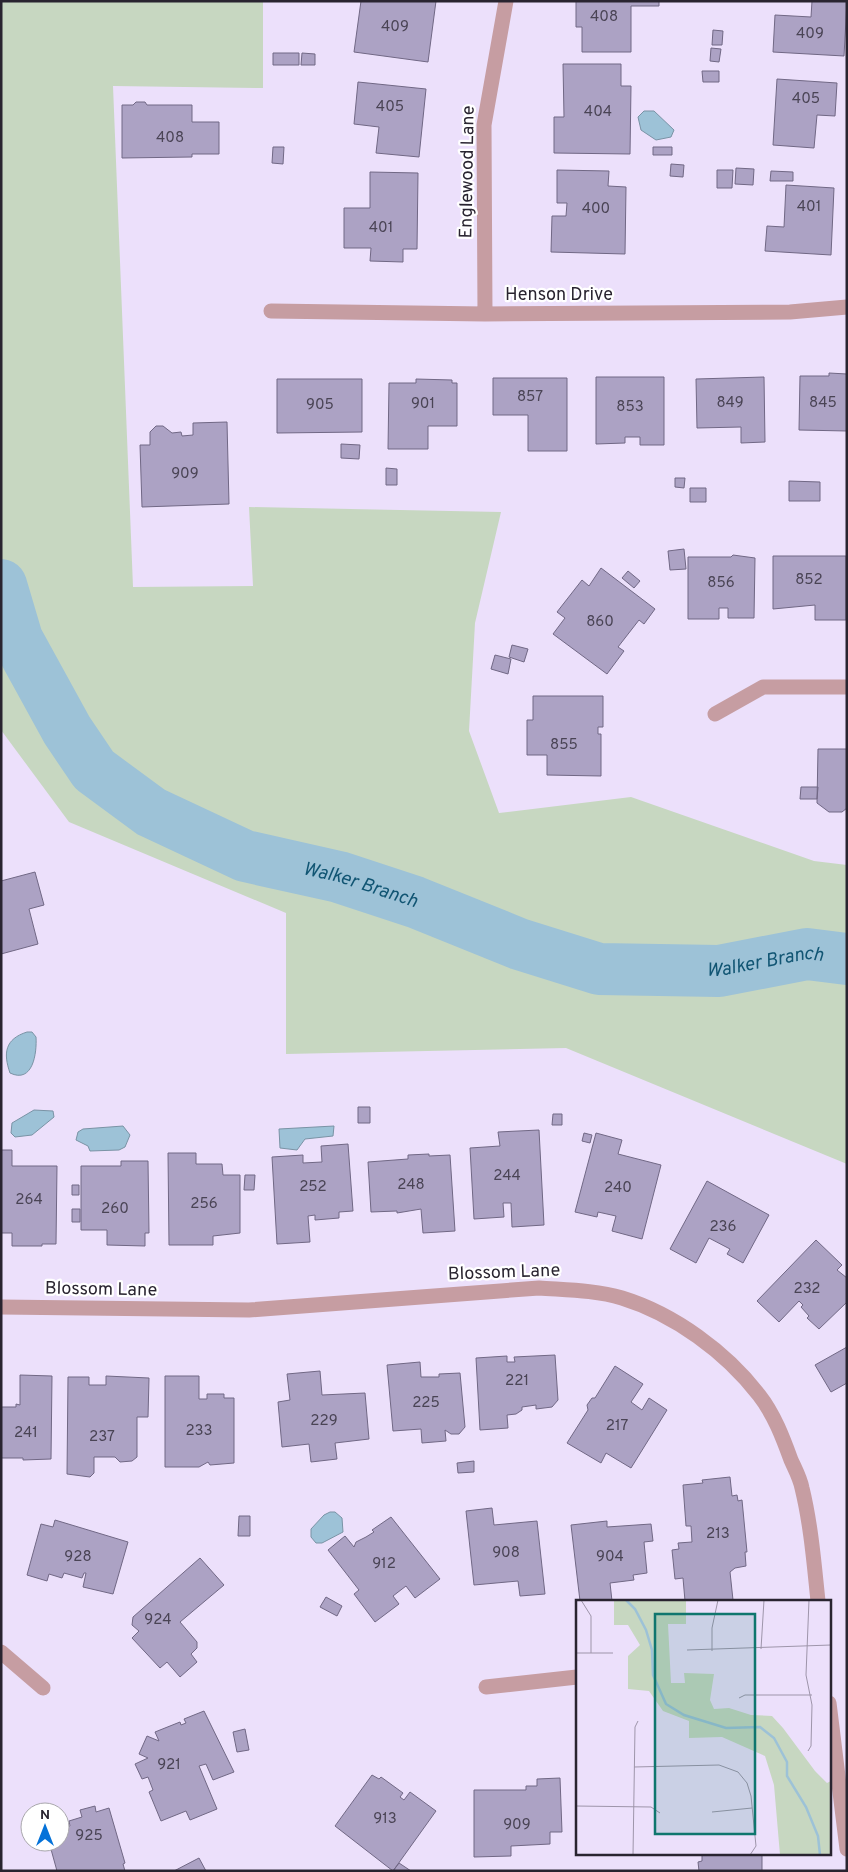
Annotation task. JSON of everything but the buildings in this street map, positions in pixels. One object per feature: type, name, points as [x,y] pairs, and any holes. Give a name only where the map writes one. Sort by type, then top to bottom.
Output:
[{"type":"street","name":"Englewood Lane","points":[[485,314],[484,125],[506,1]]},
{"type":"street","name":"Henson Drive","points":[[271,311],[485,314],[790,312],[847,307]]},
{"type":"street","points":[[715,714],[763,687],[847,687]]},
{"type":"street","name":"Blossom Lane","points":[[1,1307],[249,1310],[539,1288],[581,1290],[622,1298],[666,1317],[704,1341],[735,1369],[760,1396],[781,1433],[802,1486],[812,1546],[818,1600]]},
{"type":"street","points":[[1,1652],[43,1688]]},
{"type":"street","points":[[486,1687],[576,1677]]},
{"type":"street","points":[[830,1711],[847,1849]]},
{"type":"green space","points":[[1,1],[263,1],[263,88],[113,86],[133,587],[253,586],[249,507],[501,512],[475,623],[469,731],[499,813],[631,797],[814,861],[847,865],[847,1164],[566,1048],[286,1054],[286,913],[69,822],[1,730]]},
{"type":"water","points":[[644,111],[654,111],[674,130],[671,137],[656,140],[641,130],[638,117]]},
{"type":"water","points":[[27,1032],[32,1032],[36,1037],[36,1051],[32,1065],[29,1071],[24,1074],[10,1073],[7,1053],[10,1043]]},
{"type":"water","points":[[34,1110],[53,1111],[54,1117],[32,1135],[15,1137],[11,1133],[12,1123]]},
{"type":"water","points":[[123,1126],[130,1135],[125,1147],[119,1150],[90,1151],[88,1146],[76,1140],[78,1132],[83,1129]]},
{"type":"water","points":[[334,1126],[333,1136],[305,1139],[297,1150],[280,1148],[279,1129]]},
{"type":"water","points":[[335,1512],[342,1518],[343,1532],[322,1543],[316,1543],[311,1537],[311,1529],[324,1515]]},
{"type":"waterway","name":"Walker Branch","points":[[1,585],[17,639],[67,730],[94,770],[151,812],[245,856],[339,877],[415,902],[519,944],[599,969],[719,971],[807,954],[847,959]]}]
